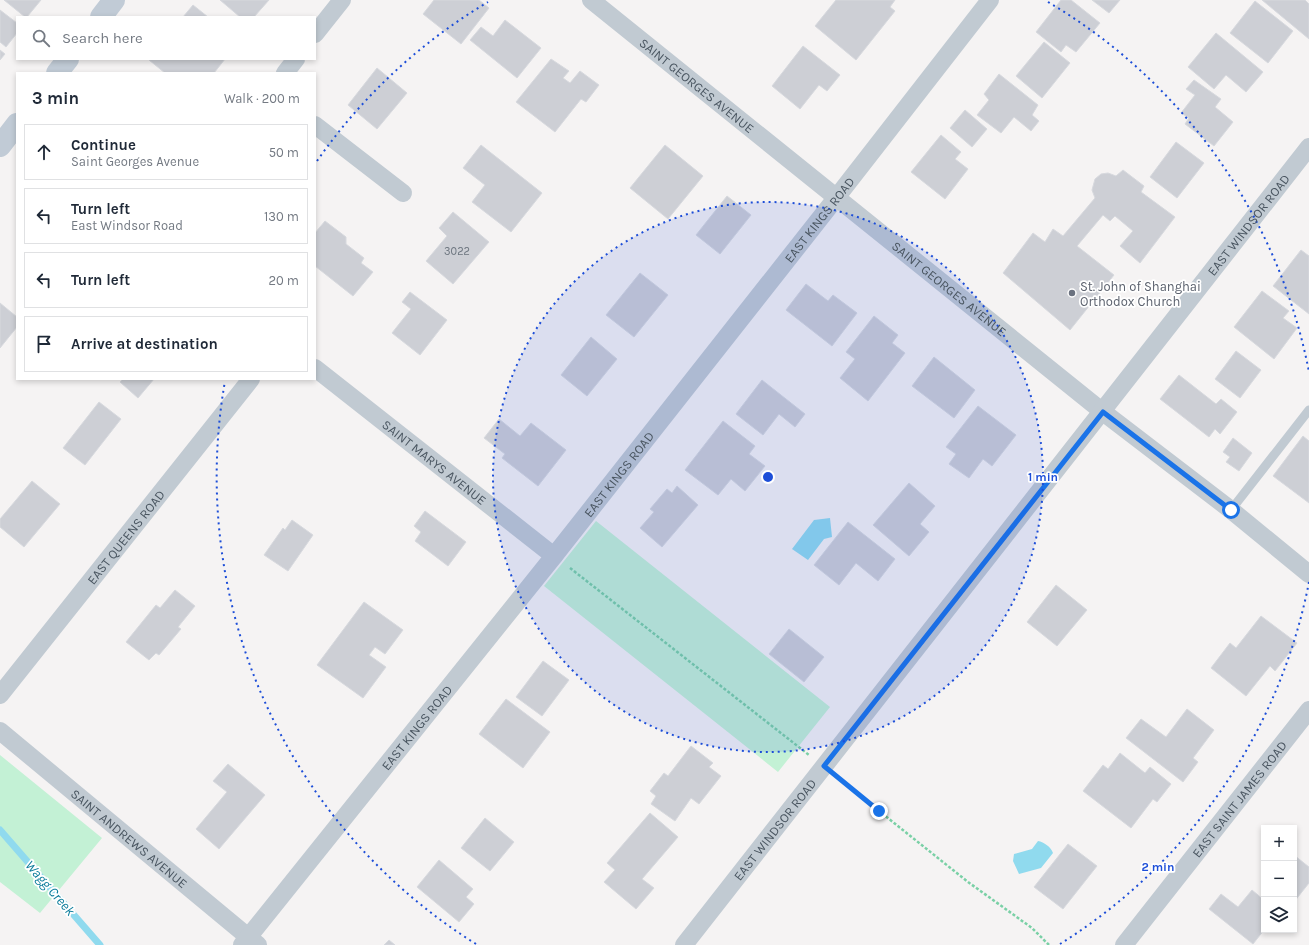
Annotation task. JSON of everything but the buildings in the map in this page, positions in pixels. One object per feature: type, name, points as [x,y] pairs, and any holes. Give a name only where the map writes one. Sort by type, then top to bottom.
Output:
[{"type":"main road","points":[[102,16],[114,0]]},
{"type":"main road","points":[[58,72],[67,60]]},
{"type":"street","points":[[316,33],[342,0]]},
{"type":"street","name":"SAINT GEORGES AVENUE","points":[[591,0],[1103,412],[1231,510],[1309,574]]},
{"type":"street","name":"EAST KINGS ROAD","points":[[250,942],[836,198],[990,0]]},
{"type":"street","points":[[286,72],[295,60]]},
{"type":"street","points":[[316,126],[403,192]]},
{"type":"street","name":"EAST WINDSOR ROAD","points":[[684,945],[1103,412],[1309,147]]},
{"type":"street","name":"SAINT MARYS AVENUE","points":[[316,369],[554,556]]},
{"type":"street","name":"EAST QUEENS ROAD","points":[[0,695],[250,380]]},
{"type":"street","name":"EAST SAINT JAMES ROAD","points":[[1124,945],[1309,710]]},
{"type":"street","name":"SAINT ANDREWS AVENUE","points":[[0,730],[250,942]]},
{"type":"lane","points":[[1231,510],[1309,410]]},
{"type":"path","points":[[554,556],[824,766],[968,882],[1032,928],[1049,945]]},
{"type":"green space","points":[[596,521],[830,707],[778,772],[544,586]]},
{"type":"green space","points":[[0,755],[102,838],[40,913],[0,882]]},
{"type":"water","points":[[830,518],[832,537],[824,539],[808,560],[792,549],[814,520]]},
{"type":"water","points":[[1038,841],[1047,845],[1053,853],[1041,868],[1019,874],[1013,861],[1014,854],[1032,849]]},
{"type":"waterway","name":"Wagg Creek","points":[[0,830],[100,945]]},
{"type":"place","name":"St. John of Shanghai Orthodox Church","points":[[1072,293]]},
{"type":"route","points":[[879,811],[824,766],[1103,412],[1231,510]]}]
